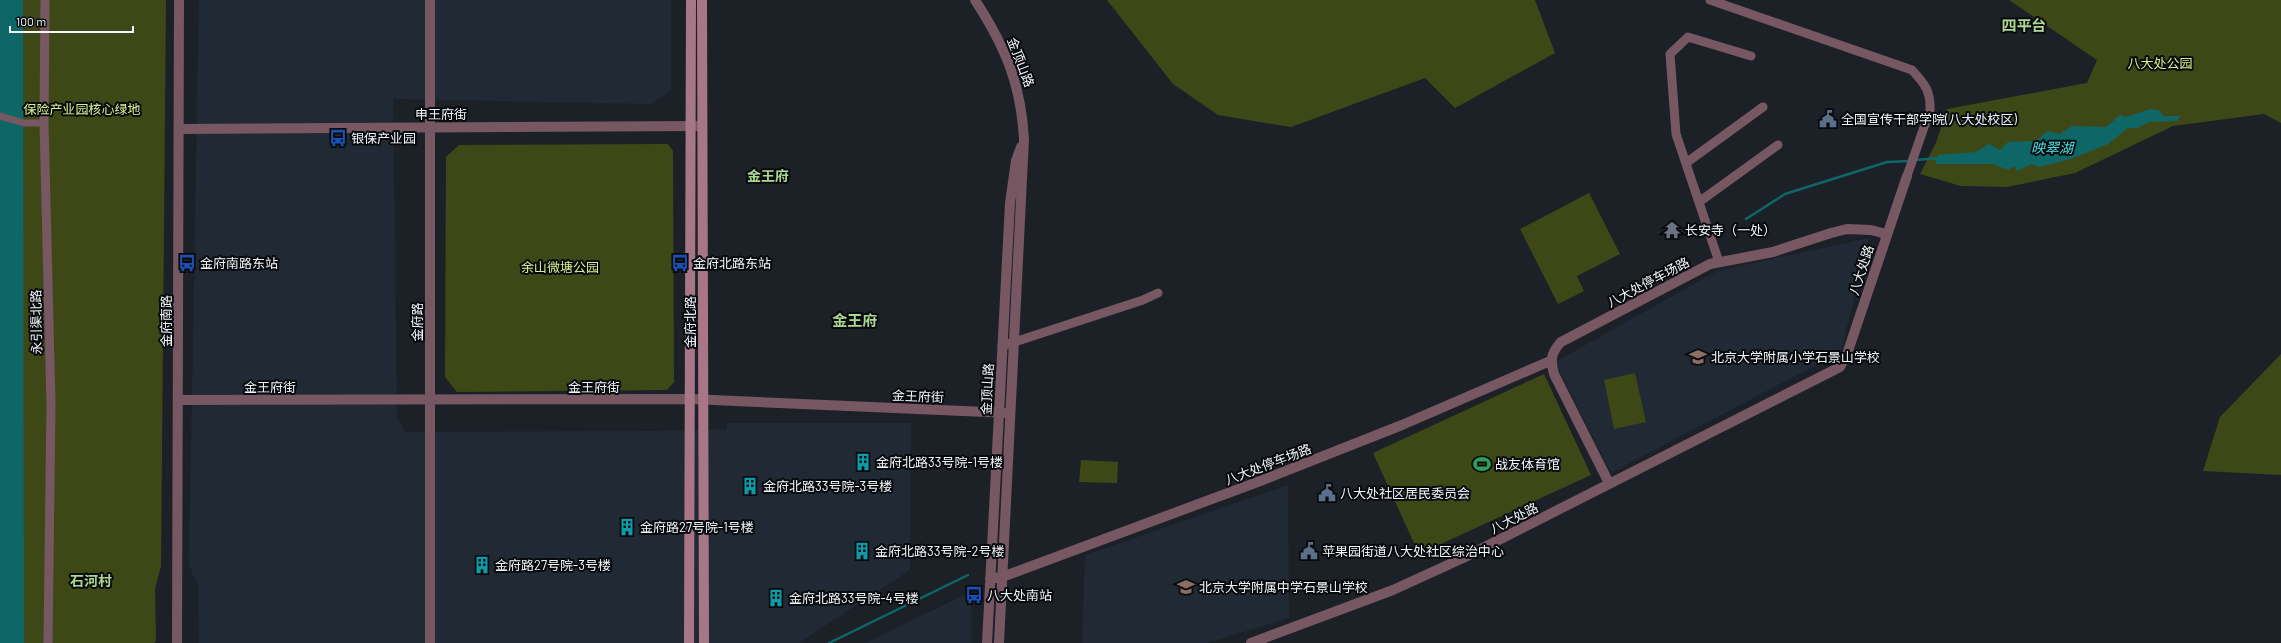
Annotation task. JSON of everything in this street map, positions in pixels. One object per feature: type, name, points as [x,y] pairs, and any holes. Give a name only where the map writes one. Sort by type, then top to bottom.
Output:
[{"type":"main road","name":"金府北路","points":[[689,643],[691,0]]},
{"type":"main road","name":"金府北路","points":[[702,0],[704,643]]},
{"type":"street","name":"永引渠北路","points":[[45,0],[44,122],[51,404],[48,643]]},
{"type":"street","name":"金府南路","points":[[177,643],[180,130],[179,0]]},
{"type":"street","name":"金府路","points":[[430,0],[430,643]]},
{"type":"street","name":"金顶山路","points":[[975,0],[998,37],[1014,72],[1023,111],[1024,139],[1009,413],[999,643]]},
{"type":"street","points":[[1710,0],[1912,70],[1929,91],[1930,110],[1907,176]]},
{"type":"street","points":[[1719,262],[1676,134],[1670,54],[1688,37],[1751,56]]},
{"type":"street","points":[[1686,163],[1763,107]]},
{"type":"street","points":[[0,116],[24,123],[44,122]]},
{"type":"street","name":"申王府街","points":[[180,130],[702,126]]},
{"type":"street","name":"金顶山路","points":[[987,643],[1010,203],[1016,161],[1024,139]]},
{"type":"street","points":[[1699,202],[1778,145]]},
{"type":"street","name":"八大处路","points":[[1251,643],[1400,586],[1463,558],[1836,369],[1843,364],[1847,354],[1886,234],[1907,176]]},
{"type":"street","name":"八大处停车场路","points":[[990,579],[1002,577],[1395,428],[1550,361],[1553,351],[1562,342],[1710,264],[1773,252],[1831,233],[1861,229],[1886,234]]},
{"type":"street","points":[[1002,346],[1143,300],[1158,293]]},
{"type":"street","points":[[1550,361],[1554,374],[1609,483]]},
{"type":"street","name":"金王府街","points":[[178,400],[690,399],[1009,413]]},
{"type":"shaded area","points":[[199,0],[671,0],[671,90],[651,104],[393,99],[397,417],[405,432],[650,431],[727,429],[727,423],[911,423],[910,570],[799,643],[199,643],[198,584],[193,576],[189,563]]},
{"type":"shaded area","name":"北京大学附属小学石景山学校","points":[[1869,238],[1841,352],[1611,473],[1555,362],[1717,271]]},
{"type":"shaded area","name":"北京大学附属中学石景山学校","points":[[1288,485],[1289,618],[1207,643],[1082,643],[1085,555]]},
{"type":"shaded area","points":[[971,592],[971,643],[865,643],[912,620]]},
{"type":"green space","name":"保险产业园核心绿地","points":[[0,0],[166,0],[161,566],[155,589],[156,641],[154,643],[0,643]]},
{"type":"green space","points":[[1107,0],[1535,0],[1555,53],[1455,108],[1425,78],[1291,127],[1218,115],[1173,84]]},
{"type":"green space","name":"八大处公园","points":[[2009,0],[2281,0],[2281,123],[2264,114],[2173,126],[2075,173],[2007,187],[1961,186],[1920,174],[1936,143],[1947,109],[2087,83],[2097,60]]},
{"type":"green space","name":"余山微塘公园","points":[[668,144],[673,151],[674,382],[667,390],[457,392],[445,377],[446,157],[459,145]]},
{"type":"green space","points":[[1589,193],[1620,254],[1577,276],[1584,291],[1558,304],[1520,229]]},
{"type":"green space","points":[[2281,354],[2281,475],[2203,471],[2220,417]]},
{"type":"green space","points":[[1635,373],[1646,422],[1614,429],[1604,380]]},
{"type":"green space","name":"战友体育馆","points":[[1544,374],[1591,475],[1419,554],[1373,453]]},
{"type":"green space","points":[[1081,460],[1118,462],[1117,483],[1079,482]]},
{"type":"water","points":[[0,0],[23,0],[24,643],[0,643]]},
{"type":"water","name":"映翠湖","points":[[2151,109],[2159,110],[2163,116],[2181,116],[2177,121],[2149,122],[2137,128],[2128,128],[2108,144],[2071,159],[2039,167],[2032,164],[2017,171],[2014,166],[2008,170],[1993,164],[1935,164],[1938,155],[1976,152],[1989,144],[2000,150],[2008,142],[2036,141],[2048,131],[2060,134],[2072,126],[2106,127],[2120,115],[2125,117]]},
{"type":"waterway","points":[[1915,160],[1940,158]]},
{"type":"waterway","points":[[1746,219],[1785,194],[1887,162],[1910,161]]},
{"type":"waterway","points":[[829,643],[968,575]]},
{"type":"place","name":"全国宣传干部学院(八大处校区)","points":[[1828,119]]},
{"type":"place","name":"银保产业园","points":[[338,138]]},
{"type":"place","name":"长安寺（一处）","points":[[1672,230]]},
{"type":"place","name":"金府南路东站","points":[[187,263]]},
{"type":"place","name":"金府北路东站","points":[[680,263]]},
{"type":"place","name":"北京大学附属小学石景山学校","points":[[1698,357]]},
{"type":"place","name":"金府北路33号院-1号楼","points":[[863,462]]},
{"type":"place","name":"战友体育馆","points":[[1482,464]]},
{"type":"place","name":"金府北路33号院-3号楼","points":[[750,486]]},
{"type":"place","name":"八大处社区居民委员会","points":[[1327,493]]},
{"type":"place","name":"金府路27号院-1号楼","points":[[627,527]]},
{"type":"place","name":"金府北路33号院-2号楼","points":[[862,551]]},
{"type":"place","name":"苹果园街道八大处社区综治中心","points":[[1309,551]]},
{"type":"place","name":"金府路27号院-3号楼","points":[[482,565]]},
{"type":"place","name":"北京大学附属中学石景山学校","points":[[1186,587]]},
{"type":"place","name":"八大处南站","points":[[974,595]]},
{"type":"place","name":"金府北路33号院-4号楼","points":[[776,598]]},
{"type":"district","name":"四平台","points":[[2024,26]]},
{"type":"district","name":"金王府","points":[[768,176]]},
{"type":"district","name":"金王府","points":[[855,321]]},
{"type":"district","name":"石河村","points":[[91,581]]}]
